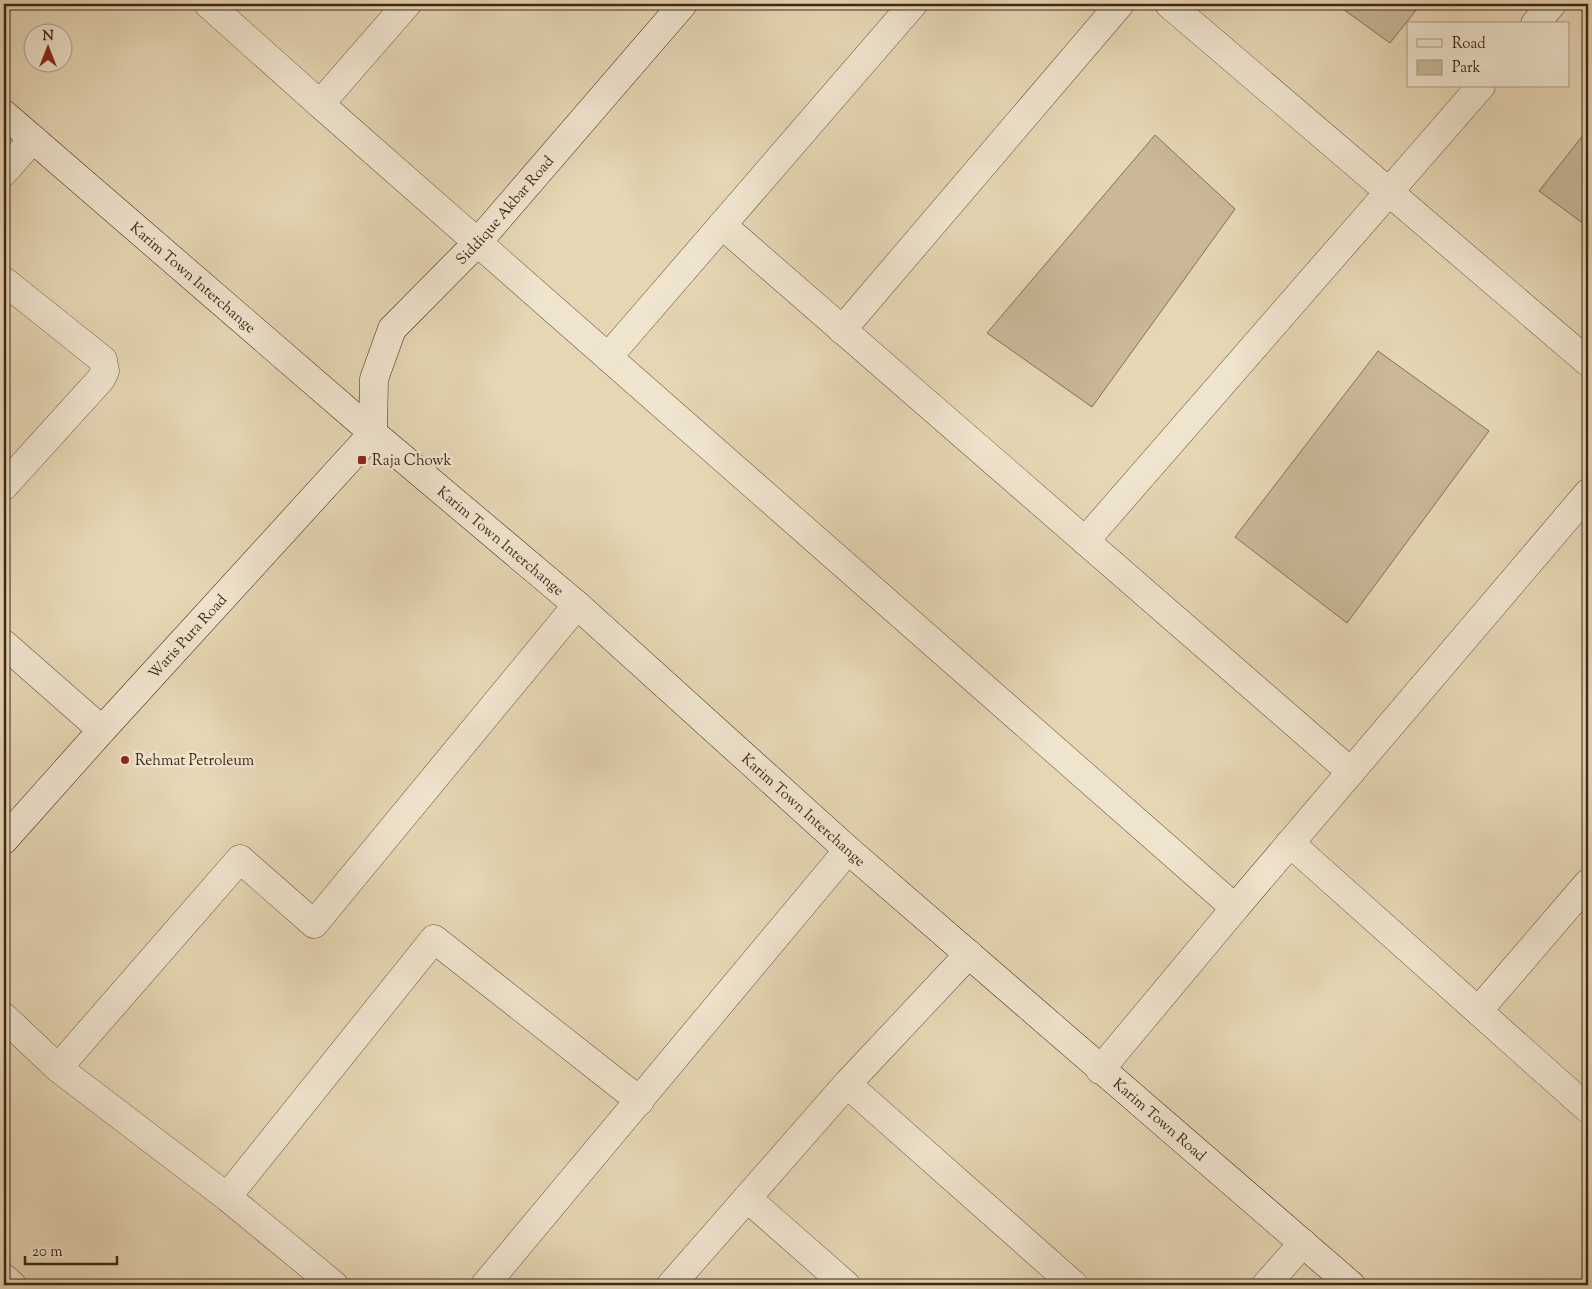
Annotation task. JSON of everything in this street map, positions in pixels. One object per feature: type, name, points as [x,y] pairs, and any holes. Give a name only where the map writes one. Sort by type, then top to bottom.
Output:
[{"type":"street","points":[[208,4],[477,243],[1235,908]]},
{"type":"street","points":[[320,104],[407,4]]},
{"type":"street","name":"Siddique Akbar Road","points":[[372,434],[374,379],[392,329],[477,243],[683,4]]},
{"type":"street","points":[[608,357],[912,4]]},
{"type":"street","points":[[842,330],[1120,4]]},
{"type":"street","points":[[1169,4],[1588,362]]},
{"type":"street","points":[[1537,22],[1552,4]]},
{"type":"street","points":[[1084,541],[1479,88]]},
{"type":"street","name":"Karim Town Interchange","points":[[4,114],[372,434],[577,605],[848,850],[969,954]]},
{"type":"street","points":[[4,172],[33,140]]},
{"type":"street","points":[[722,225],[1351,772]]},
{"type":"street","points":[[4,282],[103,360],[105,371],[101,379],[4,486]]},
{"type":"street","name":"Waris Pura Road","points":[[4,840],[372,434]]},
{"type":"street","points":[[1100,1070],[1235,908],[1588,493]]},
{"type":"street","points":[[58,1068],[240,859],[314,924],[577,605]]},
{"type":"street","points":[[4,644],[102,730]]},
{"type":"street","points":[[1290,843],[1588,1108]]},
{"type":"street","points":[[485,1285],[848,850]]},
{"type":"street","points":[[1478,1011],[1588,883]]},
{"type":"street","points":[[227,1197],[434,939],[640,1101]]},
{"type":"street","points":[[671,1285],[847,1084],[969,954]]},
{"type":"street","name":"Karim Town Road","points":[[969,954],[1100,1070],[1351,1285]]},
{"type":"street","points":[[4,1017],[58,1068],[227,1197],[334,1285]]},
{"type":"street","points":[[847,1084],[1074,1285]]},
{"type":"street","points":[[747,1198],[846,1285]]},
{"type":"street","points":[[1266,1285],[1303,1243]]},
{"type":"street","points":[[4,1278],[12,1285]]},
{"type":"green space","points":[[1336,4],[1421,4],[1390,43]]},
{"type":"green space","points":[[1588,129],[1588,227],[1539,191]]},
{"type":"green space","points":[[1155,135],[1235,209],[1092,407],[987,333]]},
{"type":"green space","points":[[1378,351],[1489,431],[1347,623],[1235,537]]},
{"type":"place","name":"Raja Chowk","points":[[362,460]]},
{"type":"place","name":"Rehmat Petroleum","points":[[125,760]]}]
